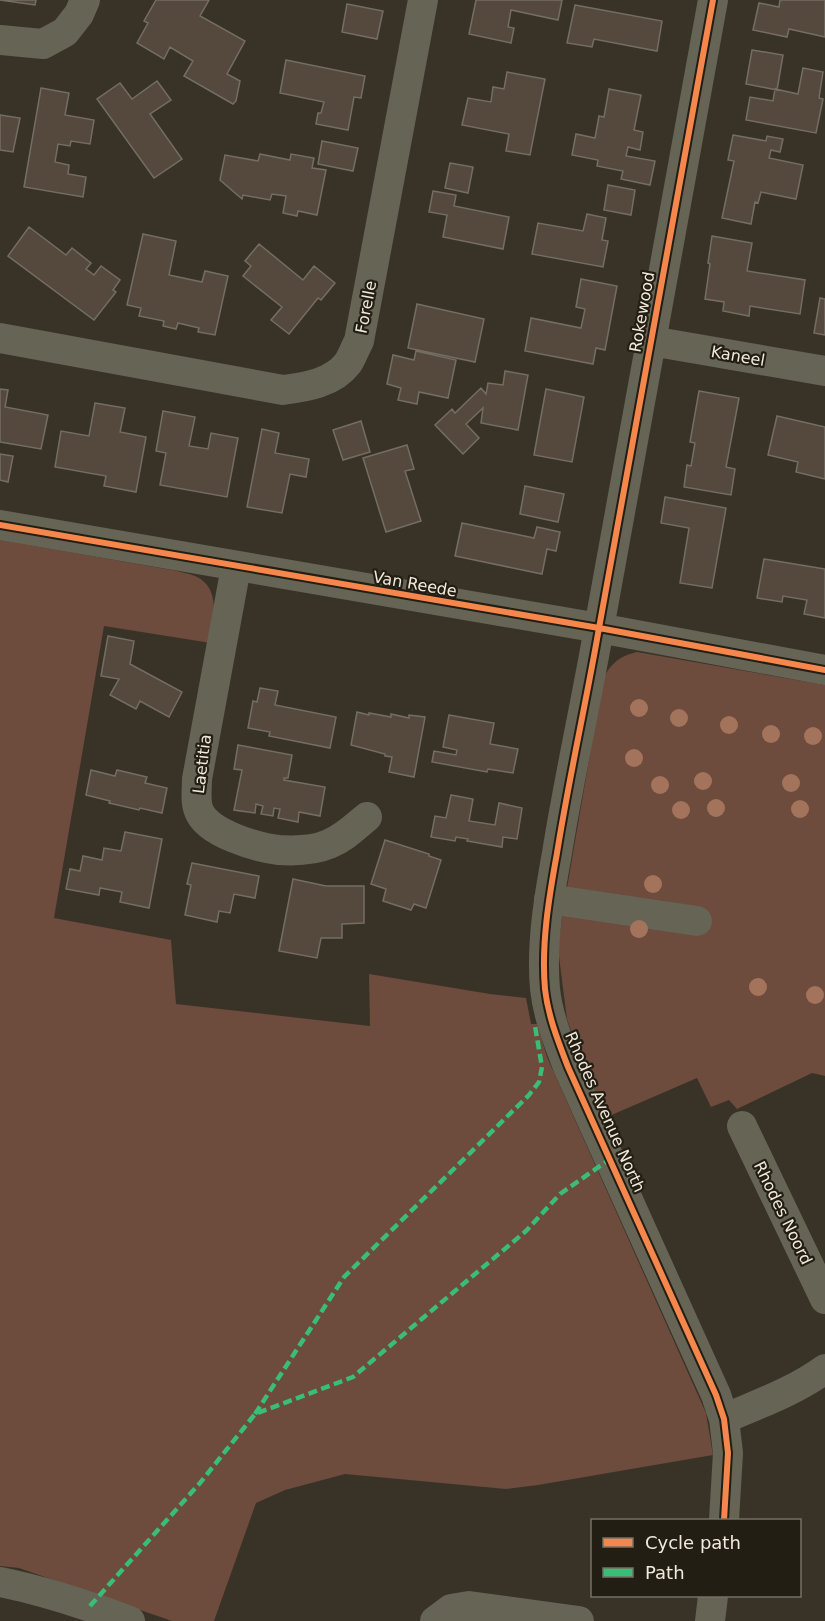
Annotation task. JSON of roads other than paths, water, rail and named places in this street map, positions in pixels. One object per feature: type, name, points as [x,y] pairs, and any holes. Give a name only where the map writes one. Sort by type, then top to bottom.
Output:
[{"type":"street","points":[[0,40],[43,44],[64,32],[79,14],[85,0]]},
{"type":"street","name":"Forelle","points":[[0,338],[283,390],[307,387],[331,378],[348,363],[359,341],[423,0]]},
{"type":"street","name":"Rokewood","points":[[599,628],[713,0]]},
{"type":"street","name":"Kaneel","points":[[651,341],[825,372]]},
{"type":"street","name":"Van Reede","points":[[0,525],[599,628],[825,670]]},
{"type":"street","name":"Laetitia","points":[[236,567],[197,779],[199,811],[205,820],[217,830],[233,838],[278,850],[316,848],[330,843],[347,834],[367,817]]},
{"type":"street","name":"Rhodes Avenue North","points":[[599,628],[549,898],[545,944],[545,988],[551,1020],[568,1067],[716,1395],[724,1419],[728,1453],[724,1519]]},
{"type":"street","points":[[549,898],[697,921]]},
{"type":"street","name":"Rhodes Noord","points":[[742,1126],[825,1299]]},
{"type":"street","points":[[724,1419],[816,1376],[825,1369]]},
{"type":"street","points":[[0,1582],[35,1589],[130,1621]]},
{"type":"street","points":[[710,1621],[713,1597]]},
{"type":"street","points":[[435,1621],[451,1609],[469,1606],[579,1621]]}]
